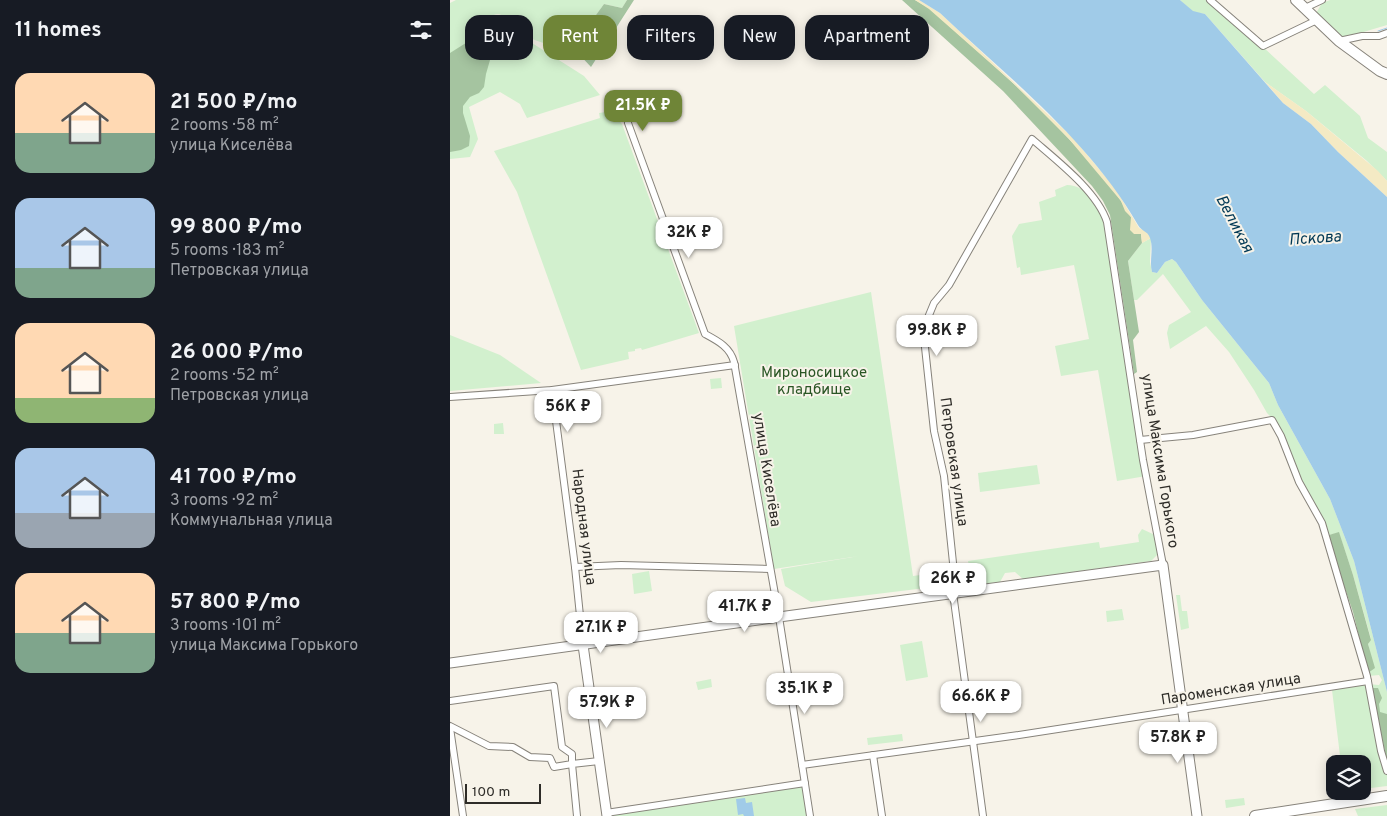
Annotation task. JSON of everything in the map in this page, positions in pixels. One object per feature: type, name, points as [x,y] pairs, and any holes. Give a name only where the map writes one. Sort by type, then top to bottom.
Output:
[{"type":"main road","points":[[1296,0],[1339,41],[1387,74]]},
{"type":"main road","points":[[450,663],[779,616],[1163,565]]},
{"type":"main road","name":"улица Максима Горького","points":[[1163,565],[1198,816]]},
{"type":"main road","name":"Народная улица","points":[[583,645],[606,815]]},
{"type":"main road","points":[[1255,816],[1387,796]]},
{"type":"street","points":[[1210,0],[1263,46],[1317,20]]},
{"type":"street","points":[[1304,8],[1322,0]]},
{"type":"street","points":[[1339,41],[1362,36],[1380,36],[1387,33]]},
{"type":"street","name":"улица Киселёва","points":[[628,123],[705,334],[727,349],[733,357],[779,616],[810,816]]},
{"type":"street","name":"улица Максима Горького","points":[[1032,139],[1089,192],[1105,215],[1155,532],[1163,565]]},
{"type":"street","name":"Петровская улица","points":[[983,816],[953,593],[955,582],[949,511],[944,476],[934,431],[924,338],[927,320],[934,303],[949,285],[1032,139]]},
{"type":"street","points":[[450,397],[552,390],[735,365]]},
{"type":"street","name":"Народная улица","points":[[552,390],[583,645]]},
{"type":"street","points":[[1140,440],[1194,436],[1272,420],[1281,436],[1299,482],[1322,523],[1350,613],[1368,681],[1381,751],[1387,771]]},
{"type":"street","points":[[575,567],[621,565],[770,569]]},
{"type":"street","name":"Пароменская улица","points":[[802,765],[972,742],[1368,681]]},
{"type":"street","points":[[450,701],[554,686],[562,747],[572,754],[577,816]]},
{"type":"street","points":[[450,727],[489,746],[513,747],[530,757],[550,758],[554,767],[599,761]]},
{"type":"street","points":[[450,727],[463,816]]},
{"type":"street","points":[[873,755],[882,816]]},
{"type":"street","points":[[606,815],[805,783]]},
{"type":"green space","points":[[456,0],[627,0],[622,8],[604,4],[596,15],[543,15],[543,43],[533,39],[533,15],[465,15],[465,60],[533,60],[533,44],[543,50],[543,60],[559,60],[584,76],[600,95],[527,118],[520,104],[500,92],[469,107],[478,139],[470,157],[450,159],[450,3]]},
{"type":"green space","points":[[627,0],[634,0],[617,26],[617,15],[596,15],[604,4],[622,8]]},
{"type":"green space","points":[[902,0],[915,0],[929,8],[1018,88],[1053,122],[1096,169],[1116,193],[1131,217],[1131,226],[1141,234],[1142,243],[1128,261],[1139,332],[1133,340],[1137,372],[1134,374],[1110,215],[1103,201],[1092,186],[1003,91],[929,24],[929,15],[919,15]]},
{"type":"green space","points":[[1180,0],[1212,0],[1314,94],[1325,85],[1360,116],[1368,138],[1387,152],[1387,181],[1367,161],[1306,111],[1265,82],[1205,14],[1193,12]]},
{"type":"green space","points":[[1330,0],[1387,0],[1387,25],[1340,39],[1315,15],[1322,3]]},
{"type":"green space","points":[[465,44],[465,60],[490,60],[484,87],[479,93],[470,97],[463,106],[463,113],[470,136],[469,146],[450,152],[450,53]]},
{"type":"green space","points":[[584,60],[595,60],[591,67]]},
{"type":"green space","points":[[599,113],[613,114],[622,124],[699,333],[642,350],[641,348],[635,349],[635,351],[628,352],[629,359],[581,370],[517,192],[494,151],[600,118]]},
{"type":"green space","points":[[1067,185],[1086,192],[1095,203],[1105,222],[1146,476],[1117,481],[1098,370],[1061,376],[1055,346],[1089,339],[1074,265],[1021,275],[1020,267],[1017,268],[1012,236],[1019,224],[1042,220],[1039,202],[1056,196],[1055,190]]},
{"type":"green space","points":[[1151,238],[1150,262],[1152,272],[1157,273],[1165,262],[1172,259],[1176,262],[1202,300],[1269,383],[1278,405],[1330,499],[1354,561],[1387,692],[1387,786],[1371,788],[1371,755],[1340,755],[1332,690],[1368,684],[1379,685],[1382,680],[1379,675],[1369,676],[1370,652],[1368,644],[1371,639],[1339,533],[1329,535],[1324,521],[1311,501],[1274,420],[1267,413],[1229,352],[1206,326],[1170,349],[1167,333],[1169,325],[1191,312],[1163,274],[1137,300],[1134,300],[1128,261],[1142,243]]},
{"type":"green space","name":"Мироносицкое кладбище","points":[[871,292],[913,576],[950,571],[950,585],[811,602],[785,586],[781,569],[859,556],[774,569],[734,326]]},
{"type":"green space","points":[[450,335],[500,355],[541,383],[450,391]]},
{"type":"green space","points":[[721,378],[722,388],[711,389],[710,379]]},
{"type":"green space","points":[[503,423],[504,434],[494,434],[494,424]]},
{"type":"green space","points":[[1037,465],[1040,484],[980,492],[978,473]]},
{"type":"green space","points":[[1142,529],[1155,535],[1158,554],[1151,561],[1023,579],[1015,572],[1005,573],[1000,582],[973,585],[968,561],[1099,542],[1100,548],[1139,542],[1138,535]]},
{"type":"green space","points":[[1339,532],[1371,640],[1368,644],[1375,668],[1368,673],[1353,612],[1328,539],[1329,535]]},
{"type":"green space","points":[[649,571],[652,591],[634,594],[632,574]]},
{"type":"green space","points":[[1176,595],[1180,595],[1182,611],[1187,611],[1189,628],[1181,630]]},
{"type":"green space","points":[[1122,609],[1124,620],[1107,622],[1106,611]]},
{"type":"green space","points":[[922,641],[928,677],[906,681],[900,645]]},
{"type":"green space","points":[[711,679],[712,687],[698,690],[696,682]]},
{"type":"green space","points":[[1373,688],[1378,688],[1382,698],[1379,704],[1380,712],[1387,714],[1387,761],[1372,690]]},
{"type":"green space","points":[[902,734],[903,741],[868,745],[867,738]]},
{"type":"green space","points":[[803,785],[807,816],[610,816],[610,814]]},
{"type":"green space","points":[[1244,798],[1245,805],[1226,808],[1225,800]]},
{"type":"green space","points":[[1387,805],[1387,816],[1358,816],[1355,809]]},
{"type":"sand","points":[[915,0],[919,0],[940,13],[1073,138],[1115,188],[1139,228],[1147,232],[1151,238],[1142,243],[1141,234],[1134,234],[1130,230],[1131,217],[1125,211],[1121,201],[1069,139],[1013,83],[929,9]]},
{"type":"sand","points":[[1265,82],[1306,111],[1378,171],[1387,181],[1387,197],[1311,124],[1283,103]]},
{"type":"water","points":[[919,0],[1180,0],[1193,11],[1205,14],[1283,103],[1311,124],[1387,197],[1387,692],[1354,561],[1330,499],[1278,405],[1269,383],[1202,300],[1176,262],[1172,259],[1165,262],[1157,273],[1152,272],[1152,246],[1149,236],[1139,227],[1118,194],[1072,138],[1047,112],[940,13]]},
{"type":"water","points":[[745,798],[746,803],[752,802],[754,816],[738,815],[736,799]]},
{"type":"waterway","points":[[1378,31],[1387,28]]},
{"type":"water label","name":"Великая","points":[[1234,224]]},
{"type":"water label","name":"Пскова","points":[[1315,239]]}]
